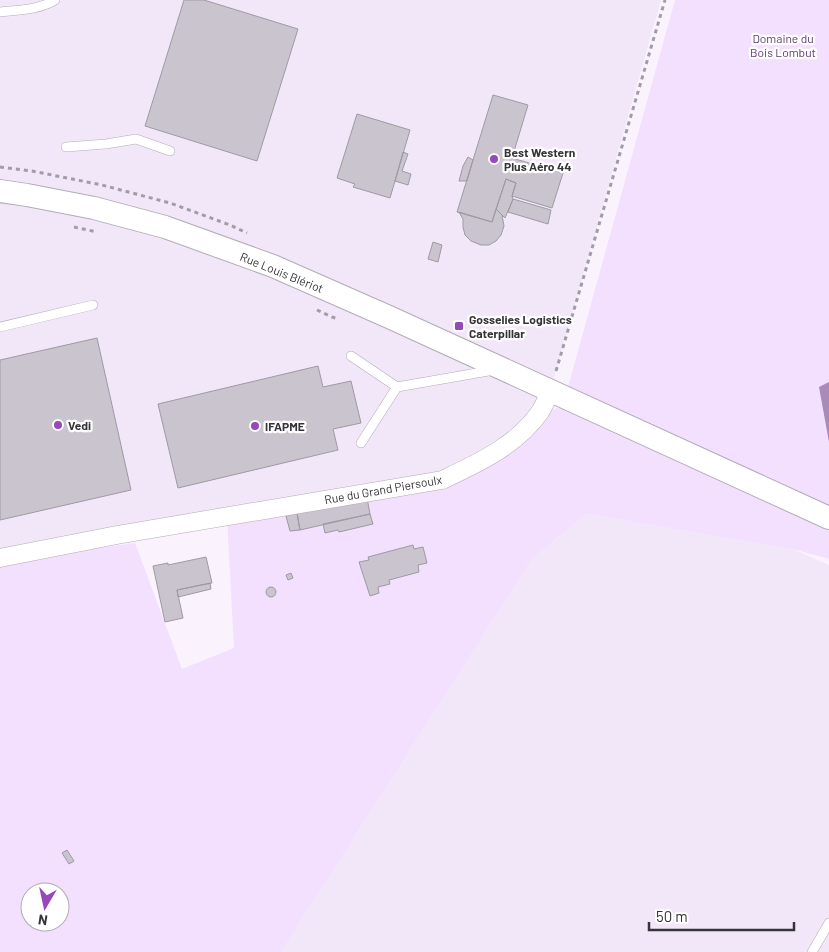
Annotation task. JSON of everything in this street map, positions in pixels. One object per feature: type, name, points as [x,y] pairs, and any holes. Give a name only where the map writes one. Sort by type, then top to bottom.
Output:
[{"type":"street","name":"Rue Louis Blériot","points":[[0,191],[94,208],[165,227],[273,266],[389,317],[550,392]]},
{"type":"street","points":[[550,392],[829,518]]},
{"type":"street","name":"Rue du Grand Piersoulx","points":[[0,558],[117,535],[442,480],[484,460],[522,432],[541,412],[550,392]]},
{"type":"lane","points":[[0,12],[35,8],[55,0]]},
{"type":"lane","points":[[66,147],[106,144],[136,139],[170,151]]},
{"type":"lane","points":[[0,327],[93,305]]},
{"type":"lane","points":[[351,356],[397,388],[502,369]]},
{"type":"lane","points":[[361,443],[397,388]]},
{"type":"lane","points":[[812,952],[829,923]]},
{"type":"path","points":[[550,392],[665,0]]},
{"type":"path","points":[[0,167],[56,176]]},
{"type":"path","points":[[73,227],[102,233]]},
{"type":"shaded area","points":[[0,0],[661,0],[550,392],[541,412],[442,480],[0,558]]},
{"type":"shaded area","points":[[829,382],[829,442],[819,387]]},
{"type":"shaded area","points":[[586,514],[793,549],[829,565],[829,952],[281,952],[532,559]]},
{"type":"green space","name":"Domaine du Bois Lombut","points":[[675,0],[829,0],[829,559],[793,549],[586,514],[532,559],[281,952],[0,952],[0,561],[135,543],[182,669],[234,648],[227,517],[442,480],[541,412],[576,404],[565,398]]},
{"type":"building","points":[[184,0],[204,0],[298,29],[257,161],[145,126]]},
{"type":"building","name":"Best Western Plus Aéro 44","points":[[493,95],[528,105],[512,158],[563,173],[552,208],[512,196],[516,183],[506,179],[492,222],[457,212]]},
{"type":"building","points":[[357,114],[410,130],[390,198],[353,187],[355,184],[337,178]]},
{"type":"building","points":[[403,152],[408,154],[402,171],[411,174],[408,185],[395,181]]},
{"type":"building","points":[[468,157],[473,160],[467,181],[459,181],[463,166]]},
{"type":"building","points":[[506,179],[516,183],[512,196],[513,199],[505,218],[496,209]]},
{"type":"building","points":[[513,199],[551,210],[548,224],[508,212]]},
{"type":"building","points":[[496,209],[502,215],[504,226],[501,235],[489,245],[481,245],[471,241],[465,235],[463,219],[459,212],[492,222]]},
{"type":"building","points":[[433,242],[442,245],[438,262],[428,259]]},
{"type":"building","name":"Vedi","points":[[97,338],[131,490],[0,520],[0,360]]},
{"type":"building","name":"IFAPME","points":[[318,366],[323,387],[351,381],[361,423],[333,429],[338,450],[178,488],[158,404]]},
{"type":"building","points":[[367,498],[370,514],[300,530],[297,513]]},
{"type":"building","points":[[297,513],[300,530],[290,531],[286,516]]},
{"type":"building","points":[[370,514],[373,524],[339,532],[338,530],[325,533],[323,524]]},
{"type":"building","points":[[413,545],[414,549],[423,547],[427,563],[418,565],[419,572],[389,580],[390,584],[378,587],[379,593],[370,596],[359,562],[369,560],[368,557]]},
{"type":"building","points":[[206,557],[212,583],[177,590],[183,618],[165,622],[153,566],[168,563],[168,565]]},
{"type":"building","points":[[291,573],[293,578],[288,580],[286,575]]},
{"type":"building","points":[[210,583],[211,589],[178,597],[177,590]]},
{"type":"building","points":[[269,587],[273,587],[276,592],[275,596],[269,597],[266,594],[266,590]]},
{"type":"building","points":[[67,850],[74,861],[69,864],[62,853]]},
{"type":"place","name":"Best Western Plus Aéro 44","points":[[494,159]]},
{"type":"place","name":"Gosselies Logistics Caterpillar","points":[[459,326]]},
{"type":"place","name":"Vedi","points":[[58,425]]},
{"type":"place","name":"IFAPME","points":[[255,426]]}]
